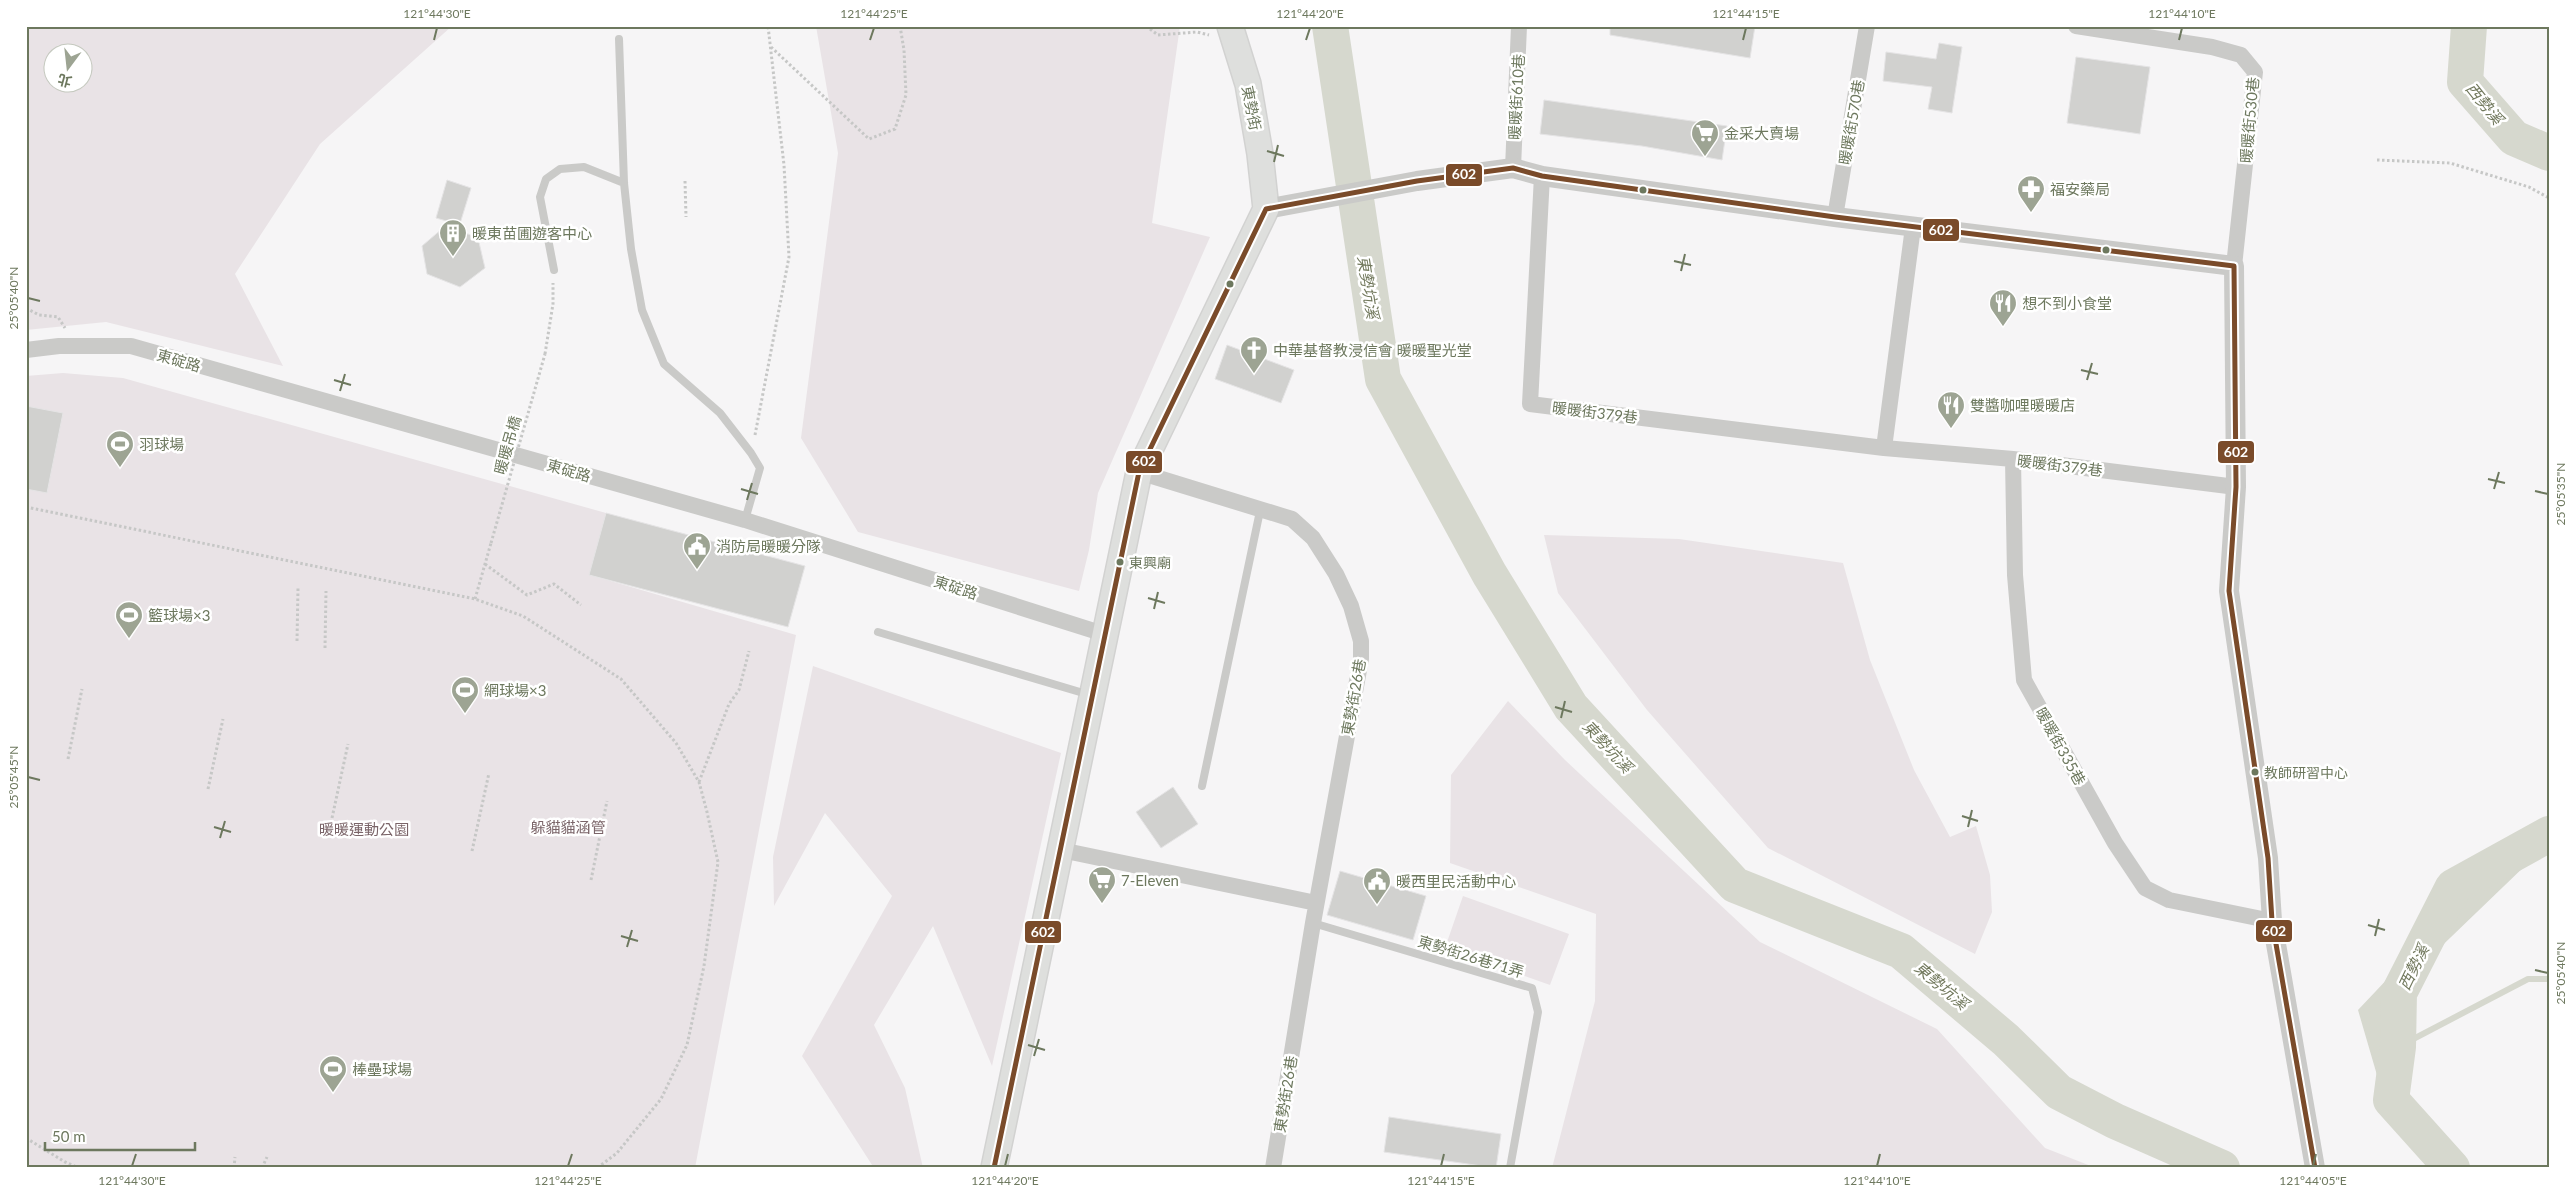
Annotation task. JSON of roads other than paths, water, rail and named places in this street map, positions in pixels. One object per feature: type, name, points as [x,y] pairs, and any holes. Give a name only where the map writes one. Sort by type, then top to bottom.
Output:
[{"type":"main road","name":"東勢街","points":[[1231,33],[1248,84],[1260,154],[1266,210]]},
{"type":"main road","points":[[994,1168],[1139,472],[1266,210]]},
{"type":"street","name":"暖暖街610巷","points":[[1513,168],[1519,26]]},
{"type":"street","name":"暖暖街570巷","points":[[1835,217],[1867,26]]},
{"type":"street","name":"暖暖街530巷","points":[[2076,26],[2212,47],[2241,55],[2255,72],[2234,266]]},
{"type":"street","points":[[1266,210],[1417,181],[1513,168],[1542,176],[1835,217],[2234,266],[2236,487],[2229,591],[2268,858],[2272,922],[2316,1168]]},
{"type":"street","name":"暖暖街379巷","points":[[1542,176],[1530,404],[1884,448],[2013,459],[2236,487]]},
{"type":"street","points":[[1884,448],[1913,227]]},
{"type":"street","name":"東碇路","points":[[26,350],[59,346],[131,346],[745,520],[1104,634]]},
{"type":"street","name":"暖暖街335巷","points":[[2013,459],[2015,575],[2024,680],[2105,826],[2144,888],[2169,900],[2272,922]]},
{"type":"street","name":"東勢街26巷","points":[[1139,472],[1292,520],[1313,538],[1336,574],[1350,606],[1361,640],[1361,659],[1312,923],[1273,1168]]},
{"type":"street","points":[[1061,850],[1316,903]]},
{"type":"lane","points":[[620,39],[624,183],[631,249],[642,310],[664,364],[720,413],[751,453],[760,468],[745,520]]},
{"type":"lane","points":[[554,270],[540,197],[546,179],[560,168],[584,167],[624,183]]},
{"type":"lane","points":[[1202,786],[1260,511]]},
{"type":"lane","points":[[878,632],[1092,696]]},
{"type":"lane","name":"東勢街26巷71弄","points":[[1312,923],[1532,988],[1538,1012],[1510,1168]]},
{"type":"water","points":[[2515,834],[2530,861],[2424,963],[2387,1096],[2453,1168],[2440,1168],[2386,1106],[2358,1010],[2410,955]]},
{"type":"waterway","name":"東勢坑溪","points":[[1330,26],[1383,379],[1490,575],[1571,707],[1735,885],[1901,951],[2006,1040],[2059,1092],[2115,1121],[2222,1168]]},
{"type":"waterway","name":"西勢溪","points":[[2469,26],[2465,82],[2514,138],[2549,153]]},
{"type":"waterway","name":"西勢溪","points":[[2452,1168],[2391,1100],[2398,1047],[2399,993],[2453,887],[2549,834]]},
{"type":"waterway","points":[[2398,1047],[2528,979],[2549,979]]},
{"type":"place","name":"金采大賣場","points":[[1705,157]]},
{"type":"place","name":"福安藥局","points":[[2031,213]]},
{"type":"place","name":"暖東苗圃遊客中心","points":[[453,257]]},
{"type":"place","name":"想不到小食堂","points":[[2003,327]]},
{"type":"place","name":"中華基督教浸信會 暖暖聖光堂","points":[[1254,374]]},
{"type":"place","name":"雙醬咖哩暖暖店","points":[[1951,429]]},
{"type":"place","name":"羽球場","points":[[120,468]]},
{"type":"place","name":"東興廟","points":[[1120,562]]},
{"type":"place","name":"消防局暖暖分隊","points":[[697,570]]},
{"type":"place","name":"籃球場×3","points":[[129,639]]},
{"type":"place","name":"網球場×3","points":[[465,714]]},
{"type":"place","name":"教師研習中心","points":[[2255,772]]},
{"type":"place","name":"7-Eleven","points":[[1102,904]]},
{"type":"place","name":"暖西里民活動中心","points":[[1377,905]]},
{"type":"place","name":"棒壘球場","points":[[333,1093]]},
{"type":"park label","name":"躲貓貓涵管","points":[[568,827]]},
{"type":"park label","name":"暖暖運動公園","points":[[364,829]]}]
